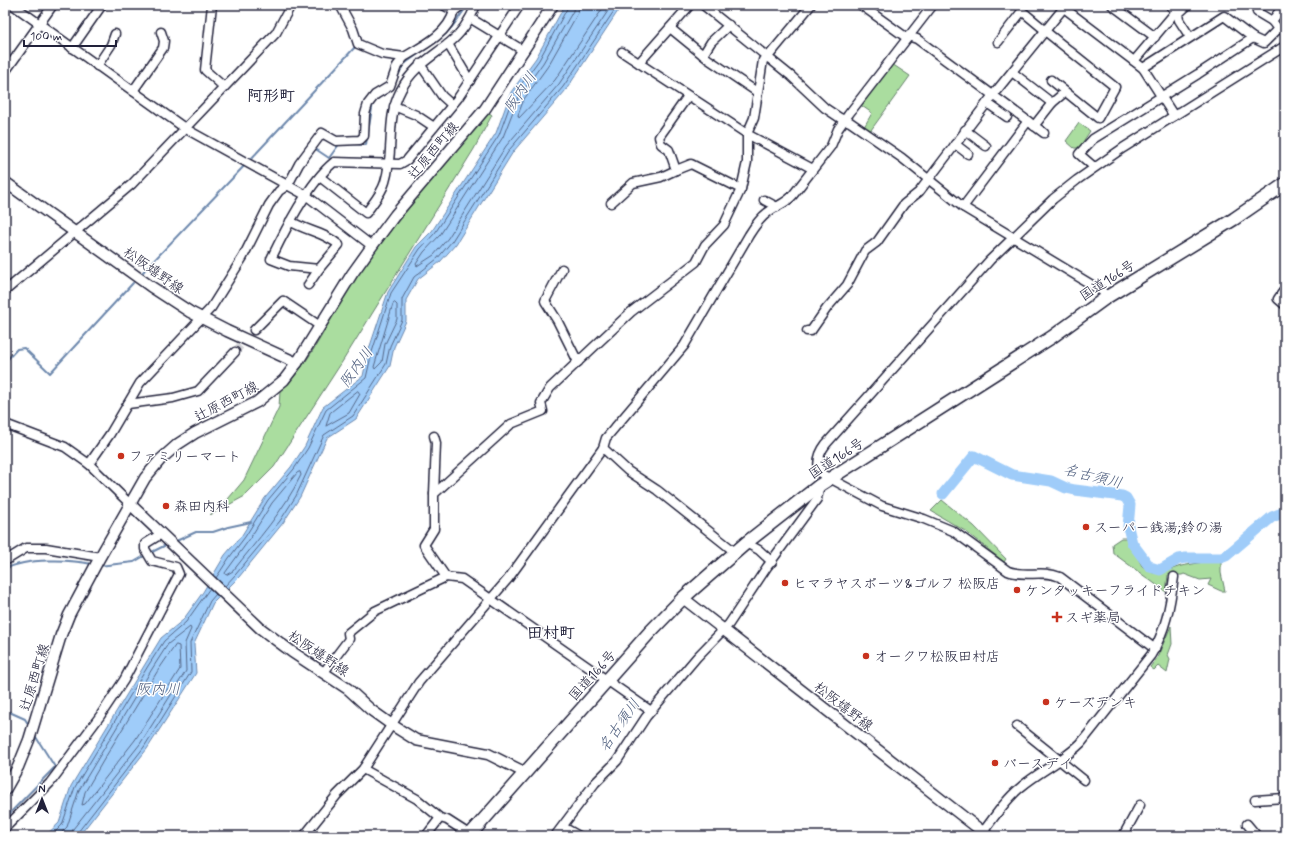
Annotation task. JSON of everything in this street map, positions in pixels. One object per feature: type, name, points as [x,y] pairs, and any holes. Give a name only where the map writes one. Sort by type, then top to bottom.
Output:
[{"type":"highway","name":"国道166号","points":[[471,836],[524,772],[650,633],[683,598],[746,543],[820,485],[1052,337],[1107,297],[1234,219],[1285,184]]},
{"type":"main road","name":"辻原西町線","points":[[5,790],[18,767],[32,731],[61,635],[93,570],[145,478],[170,451],[195,433],[267,395],[284,380],[297,363],[352,274],[372,246],[395,215],[486,109],[553,5]]},
{"type":"main road","name":"松阪嬉野線","points":[[5,182],[150,286],[202,318],[297,363]]},
{"type":"main road","name":"松阪嬉野線","points":[[130,503],[260,628],[292,652],[348,689],[371,710],[392,725],[416,740],[488,754],[524,772]]},
{"type":"main road","name":"松阪嬉野線","points":[[683,598],[723,631],[985,834]]},
{"type":"street","points":[[13,5],[186,129],[307,196],[372,246]]},
{"type":"street","points":[[5,72],[53,5]]},
{"type":"street","points":[[72,48],[102,5]]},
{"type":"street","points":[[212,5],[205,70],[224,87]]},
{"type":"street","points":[[5,291],[132,184],[276,33],[291,5]]},
{"type":"street","points":[[340,5],[353,29],[358,44],[401,61]]},
{"type":"street","points":[[443,5],[454,11]]},
{"type":"street","points":[[89,464],[140,383],[212,308],[239,263],[269,205],[279,191],[288,185],[299,164],[322,133],[336,141],[362,139],[364,136],[365,114],[368,104],[375,95],[390,86],[401,61],[425,45],[443,30],[451,20],[454,11],[462,5]]},
{"type":"street","points":[[320,177],[366,213],[382,191],[385,182],[388,163],[390,123],[394,106],[407,79],[420,64],[448,44],[470,18],[476,5]]},
{"type":"street","points":[[319,269],[289,266],[271,259],[290,221],[320,177],[334,162],[400,164],[405,161],[470,81],[520,5]]},
{"type":"street","points":[[639,63],[690,5]]},
{"type":"street","points":[[703,5],[791,76],[825,108],[871,136],[929,178],[963,207],[1102,291],[1107,297]]},
{"type":"street","points":[[434,494],[511,424],[543,411],[542,403],[550,388],[631,312],[696,262],[705,245],[724,225],[741,188],[747,162],[747,134],[754,118],[763,60],[767,58],[811,5]]},
{"type":"street","points":[[861,5],[908,37],[917,39],[1044,133]]},
{"type":"street","points":[[304,836],[337,795],[363,769],[419,682],[508,578],[603,448],[606,438],[684,346],[749,235],[760,219],[777,207],[788,202],[831,146],[838,129],[886,64],[933,5]]},
{"type":"street","points":[[1112,5],[1155,37]]},
{"type":"street","points":[[1170,5],[1178,14],[1179,20],[1190,37]]},
{"type":"street","points":[[1134,61],[1174,15],[1178,14],[1188,5]]},
{"type":"street","points":[[1272,22],[1284,5]]},
{"type":"street","points":[[807,331],[811,331],[827,308],[847,285],[865,251],[877,242],[904,204],[919,192],[965,130],[1065,6],[1144,68],[1174,116]]},
{"type":"street","points":[[998,42],[1022,11],[1115,87],[1098,118],[1051,80]]},
{"type":"street","points":[[1144,68],[1224,16],[1253,38],[1264,43],[1282,29],[1257,12]]},
{"type":"street","points":[[470,18],[524,51]]},
{"type":"street","points":[[703,55],[712,42],[729,25]]},
{"type":"street","points":[[670,28],[703,55],[758,92]]},
{"type":"street","points":[[133,91],[163,48],[164,41],[161,32]]},
{"type":"street","points":[[97,66],[111,45],[115,34]]},
{"type":"street","points":[[1094,168],[1079,154],[1093,139],[1253,38]]},
{"type":"street","points":[[448,44],[470,81]]},
{"type":"street","points":[[1155,648],[1060,577],[1048,573],[1018,574],[1008,572],[953,531],[924,519],[882,506],[849,490],[832,478],[820,473],[818,467],[819,455],[826,444],[973,279],[1013,237],[1053,199],[1094,168],[1285,46]]},
{"type":"street","points":[[622,52],[747,134],[813,169]]},
{"type":"street","points":[[420,64],[442,96],[452,105]]},
{"type":"street","points":[[1012,72],[1052,103]]},
{"type":"street","points":[[963,207],[1031,123],[1065,92]]},
{"type":"street","points":[[676,170],[669,150],[661,144],[658,137],[688,96]]},
{"type":"street","points":[[987,103],[1007,117]]},
{"type":"street","points":[[394,106],[416,114],[434,127]]},
{"type":"street","points":[[965,130],[986,146]]},
{"type":"street","points":[[955,144],[968,154]]},
{"type":"street","points":[[611,202],[633,183],[660,177],[691,164],[741,188]]},
{"type":"street","points":[[764,200],[777,207]]},
{"type":"street","points":[[290,221],[302,228],[323,234],[339,245],[308,285]]},
{"type":"street","points":[[562,269],[545,301],[557,320],[578,362]]},
{"type":"street","points":[[1285,289],[1278,299],[1285,306]]},
{"type":"street","points":[[254,330],[283,301],[320,326]]},
{"type":"street","points":[[128,404],[173,398],[198,391],[235,352]]},
{"type":"street","points":[[5,424],[65,446],[89,464],[130,503]]},
{"type":"street","points":[[434,436],[436,444],[434,528],[424,545],[446,577]]},
{"type":"street","points":[[603,448],[628,471],[657,490],[735,552]]},
{"type":"street","points":[[555,836],[595,783],[617,761],[649,710],[729,624],[767,567],[770,560],[817,499],[820,485]]},
{"type":"street","points":[[5,828],[50,783],[88,733],[124,680],[179,574],[176,567],[152,561],[145,549],[145,544],[161,534]]},
{"type":"street","points":[[746,543],[770,560]]},
{"type":"street","points":[[5,561],[26,548],[46,548],[100,557]]},
{"type":"street","points":[[324,672],[349,639],[348,633],[375,611],[446,577],[462,579],[649,710]]},
{"type":"street","points":[[985,834],[1009,797],[1020,787],[1060,761],[1081,743],[1155,648],[1168,616],[1174,577]]},
{"type":"street","points":[[1017,726],[1084,780]]},
{"type":"street","points":[[363,769],[417,799],[440,818],[448,820],[471,836]]},
{"type":"street","points":[[1255,800],[1285,798]]},
{"type":"street","points":[[1123,836],[1140,805]]},
{"type":"street","points":[[426,836],[440,818]]},
{"type":"street","points":[[1247,824],[1257,836]]},
{"type":"street","points":[[563,826],[578,836]]},
{"type":"green space","points":[[889,62],[910,76],[871,130],[864,127],[872,113],[859,104]]},
{"type":"green space","points":[[488,112],[492,115],[474,149],[344,359],[274,467],[245,496],[210,515],[223,505],[244,480],[279,407],[280,391],[305,362],[365,263]]},
{"type":"green space","points":[[1079,123],[1090,131],[1079,148],[1074,148],[1066,141]]},
{"type":"green space","points":[[942,500],[974,526],[1006,559],[1004,562],[965,531],[931,511]]},
{"type":"green space","points":[[1121,538],[1127,538],[1142,566],[1153,573],[1160,573],[1181,566],[1221,559],[1221,573],[1225,591],[1221,591],[1208,585],[1211,579],[1200,580],[1184,574],[1168,575],[1166,592],[1113,553],[1112,544]]},
{"type":"green space","points":[[1171,626],[1172,644],[1168,655],[1170,659],[1167,673],[1158,666],[1154,670],[1150,667],[1157,658]]},
{"type":"water","name":"阪内川","points":[[565,5],[622,5],[566,90],[513,152],[456,244],[440,262],[418,279],[406,300],[406,321],[394,347],[390,366],[356,419],[327,438],[300,497],[283,523],[239,577],[213,603],[194,644],[196,673],[147,749],[79,836],[45,836],[59,823],[71,786],[161,638],[183,620],[203,592],[225,555],[242,535],[265,498],[291,467],[305,446],[323,407],[363,376],[368,352],[388,292],[416,247],[432,231],[496,133],[511,92],[536,58]]},
{"type":"waterway","points":[[336,5],[340,12]]},
{"type":"waterway","points":[[442,37],[453,26],[468,5]]},
{"type":"waterway","points":[[249,161],[356,46]]},
{"type":"waterway","points":[[397,78],[403,65],[425,49]]},
{"type":"waterway","points":[[368,133],[373,102],[391,89]]},
{"type":"waterway","points":[[352,144],[366,145],[367,137]]},
{"type":"waterway","points":[[314,148],[329,158],[340,143]]},
{"type":"waterway","points":[[142,273],[246,164]]},
{"type":"waterway","points":[[5,362],[17,349],[24,348],[50,373],[133,283]]},
{"type":"waterway","name":"名古須川","points":[[943,494],[974,456],[1012,475],[1051,481],[1066,488],[1075,490],[1122,496],[1126,498],[1130,505],[1128,527],[1132,543],[1150,567],[1160,570],[1179,559],[1221,558],[1226,556],[1272,517],[1285,512]]},
{"type":"waterway","points":[[174,542],[196,532],[213,532],[251,522]]},
{"type":"waterway","points":[[150,553],[168,544]]},
{"type":"waterway","points":[[99,566],[134,562],[146,555]]},
{"type":"waterway","points":[[5,569],[14,565],[48,560],[92,564]]},
{"type":"waterway","name":"名古須川","points":[[685,665],[698,650]]},
{"type":"waterway","points":[[5,710],[25,719],[30,727]]},
{"type":"waterway","name":"名古須川","points":[[633,730],[638,722]]},
{"type":"waterway","points":[[5,818],[55,767],[34,734]]},
{"type":"tunnel","points":[[235,352],[254,330]]},
{"type":"place","name":"ファミリーマート","points":[[121,456]]},
{"type":"place","name":"森田内科","points":[[166,506]]},
{"type":"place","name":"スーパー銭湯;鈴の湯","points":[[1086,527]]},
{"type":"place","name":"ヒマラヤスポーツ&ゴルフ 松阪店","points":[[785,583]]},
{"type":"place","name":"ケンタッキーフライドチキン","points":[[1017,590]]},
{"type":"place","name":"スギ薬局","points":[[1057,617]]},
{"type":"place","name":"オークワ松阪田村店","points":[[866,656]]},
{"type":"place","name":"ケーズデンキ","points":[[1046,702]]},
{"type":"place","name":"バースデイ","points":[[995,763]]},
{"type":"district","name":"阿形町","points":[[271,95]]},
{"type":"district","name":"田村町","points":[[551,632]]}]
